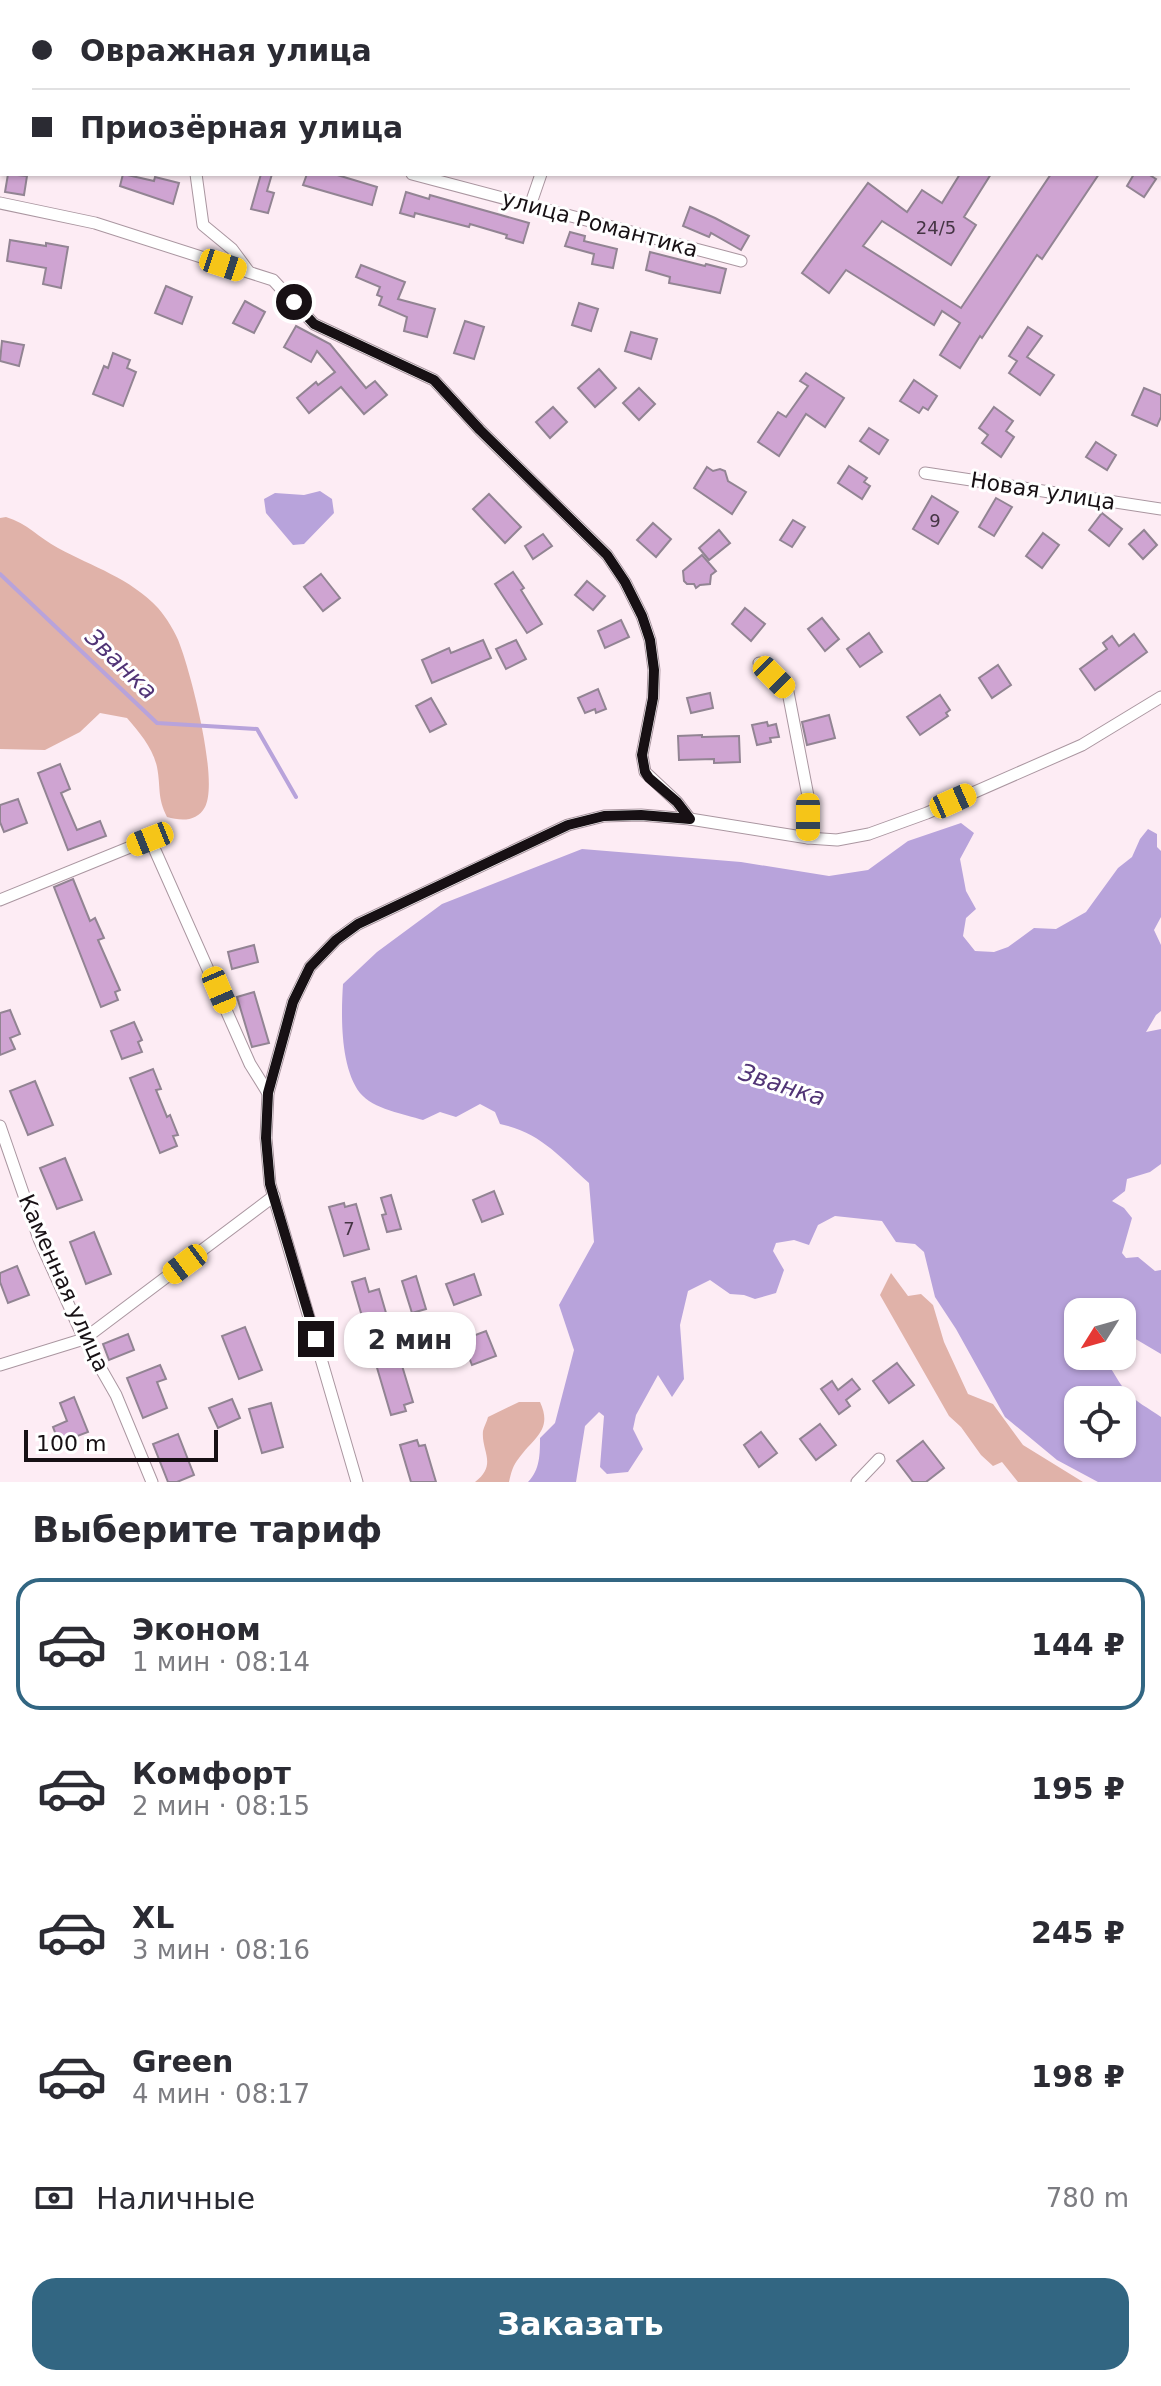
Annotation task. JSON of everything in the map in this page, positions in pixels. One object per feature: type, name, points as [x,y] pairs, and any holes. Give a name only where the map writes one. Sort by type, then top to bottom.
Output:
[{"type":"street","points":[[196,176],[203,225],[232,249],[249,273]]},
{"type":"street","name":"улица Романтика","points":[[419,176],[741,261]]},
{"type":"street","points":[[530,206],[540,176]]},
{"type":"street","points":[[0,203],[95,223],[273,280],[314,324],[434,380],[607,555],[631,593],[650,640],[654,670],[653,698],[642,755],[645,772],[690,819]]},
{"type":"street","name":"Новая улица","points":[[925,473],[1161,509]]},
{"type":"street","points":[[759,663],[788,692],[808,796],[808,838]]},
{"type":"street","points":[[357,1482],[270,1184],[266,1138],[268,1093],[293,1002],[310,967],[329,945],[358,924],[568,825],[604,816],[690,819],[837,840],[869,834],[927,813],[1082,745],[1161,697]]},
{"type":"street","points":[[0,900],[150,839],[250,1064],[268,1093]]},
{"type":"street","name":"Каменная улица","points":[[0,1126],[39,1239],[84,1339],[116,1395],[152,1482]]},
{"type":"street","points":[[0,1365],[84,1339],[274,1196]]},
{"type":"street","points":[[857,1482],[879,1459]]},
{"type":"shaded area","points":[[6,517],[135,589],[167,620],[185,659],[206,752],[208,794],[205,807],[198,815],[183,820],[167,817],[160,798],[155,760],[127,718],[100,713],[80,732],[45,750],[0,749],[0,518]]},
{"type":"shaded area","points":[[891,1273],[908,1296],[921,1294],[933,1305],[944,1342],[968,1394],[993,1404],[1023,1445],[1083,1482],[1018,1482],[1002,1462],[993,1466],[981,1455],[949,1416],[880,1295]]},
{"type":"shaded area","points":[[519,1402],[540,1402],[544,1420],[540,1433],[515,1463],[509,1482],[475,1482],[486,1469],[483,1431],[488,1417]]},
{"type":"water","points":[[320,491],[332,499],[334,513],[304,544],[293,545],[266,513],[264,499],[275,493],[304,495]]},
{"type":"water","points":[[961,823],[974,833],[960,859],[966,891],[976,909],[966,918],[963,936],[975,951],[994,952],[1008,947],[1034,928],[1056,929],[1086,912],[1118,868],[1132,857],[1148,829],[1157,834],[1157,847],[1161,851],[1161,917],[1154,930],[1161,945],[1161,1011],[1146,1032],[1161,1029],[1161,1164],[1150,1172],[1127,1179],[1125,1191],[1112,1201],[1124,1208],[1132,1218],[1122,1253],[1126,1258],[1138,1257],[1155,1271],[1161,1270],[1161,1354],[1136,1339],[1136,1298],[1064,1298],[1064,1370],[1112,1370],[1122,1386],[1064,1386],[1064,1458],[1136,1458],[1136,1400],[1161,1417],[1161,1482],[1098,1482],[1057,1460],[1005,1417],[935,1297],[924,1252],[915,1244],[896,1242],[882,1221],[835,1216],[818,1225],[809,1245],[794,1240],[776,1243],[773,1251],[784,1270],[776,1293],[755,1299],[730,1294],[710,1280],[688,1291],[680,1325],[684,1379],[672,1397],[658,1375],[636,1415],[633,1429],[643,1449],[628,1472],[607,1474],[600,1467],[604,1416],[599,1412],[585,1426],[576,1482],[528,1482],[537,1467],[540,1438],[555,1423],[574,1350],[559,1305],[594,1242],[589,1183],[538,1139],[500,1124],[495,1112],[480,1104],[456,1117],[440,1112],[423,1120],[366,1099],[353,1082],[345,1055],[343,984],[377,952],[442,904],[582,849],[741,862],[829,876],[868,870],[908,841]]},
{"type":"building","points":[[8,176],[27,176],[24,195],[5,192]]},
{"type":"building","points":[[122,176],[154,181],[155,177],[179,183],[173,204],[120,186]]},
{"type":"building","points":[[260,176],[271,176],[267,191],[274,193],[268,213],[251,209]]},
{"type":"building","points":[[306,176],[341,176],[377,187],[372,205],[303,185]]},
{"type":"building","points":[[959,176],[990,176],[964,217],[976,225],[951,265],[882,221],[863,246],[961,308],[1050,176],[1098,176],[1042,259],[1037,255],[960,368],[940,355],[960,323],[942,311],[934,325],[846,270],[829,293],[802,273],[868,183],[907,212],[922,190],[942,203]]},
{"type":"building","points":[[1133,176],[1156,179],[1144,197],[1127,186]]},
{"type":"building","points":[[406,192],[429,199],[430,195],[529,223],[523,243],[470,224],[469,227],[415,213],[414,217],[400,213]]},
{"type":"building","points":[[690,207],[749,236],[741,250],[711,233],[709,237],[683,226]]},
{"type":"building","points":[[570,232],[585,236],[584,241],[617,249],[613,268],[592,264],[594,254],[565,246]]},
{"type":"building","points":[[10,240],[68,247],[61,288],[43,284],[46,268],[7,261]]},
{"type":"building","points":[[650,252],[726,269],[720,293],[669,283],[670,277],[646,270]]},
{"type":"building","points":[[361,265],[405,282],[398,299],[435,309],[427,337],[404,331],[407,317],[379,305],[382,297],[377,295],[380,287],[356,277]]},
{"type":"building","points":[[166,286],[192,297],[182,324],[155,313]]},
{"type":"building","points":[[245,301],[265,312],[254,333],[233,323]]},
{"type":"building","points":[[579,303],[598,309],[591,331],[572,325]]},
{"type":"building","points":[[465,321],[484,327],[474,359],[454,353]]},
{"type":"building","points":[[296,326],[330,344],[366,388],[375,381],[387,395],[364,414],[341,387],[309,413],[297,398],[316,382],[318,385],[335,372],[317,351],[311,362],[284,347]]},
{"type":"building","points":[[1028,327],[1042,336],[1027,357],[1054,375],[1040,395],[1009,373],[1017,361],[1009,356]]},
{"type":"building","points":[[631,332],[657,339],[651,359],[625,351]]},
{"type":"building","points":[[2,341],[24,345],[19,366],[0,361]]},
{"type":"building","points":[[113,353],[130,360],[127,368],[136,372],[123,406],[93,394]]},
{"type":"building","points":[[599,369],[616,388],[595,407],[578,388]]},
{"type":"building","points":[[806,373],[844,398],[825,427],[806,414],[779,456],[758,442],[778,412],[786,417],[808,386],[800,381]]},
{"type":"building","points":[[914,380],[937,396],[928,410],[923,407],[919,413],[900,401]]},
{"type":"building","points":[[639,388],[655,404],[639,420],[623,403]]},
{"type":"building","points":[[1144,388],[1161,395],[1161,417],[1157,426],[1132,415]]},
{"type":"building","points":[[553,407],[567,422],[550,438],[536,422]]},
{"type":"building","points":[[994,407],[1013,421],[1006,431],[1014,437],[1001,457],[982,443],[988,435],[979,428]]},
{"type":"building","points":[[869,428],[888,440],[879,454],[860,441]]},
{"type":"building","points":[[1096,442],[1116,455],[1107,470],[1086,457]]},
{"type":"building","points":[[849,466],[867,478],[864,482],[870,486],[862,499],[838,483]]},
{"type":"building","points":[[707,467],[713,471],[725,471],[728,481],[746,492],[732,514],[694,488]]},
{"type":"building","points":[[489,494],[521,527],[505,543],[473,509]]},
{"type":"building","points":[[932,496],[958,512],[938,544],[913,529]]},
{"type":"building","points":[[996,498],[1012,507],[994,536],[979,527]]},
{"type":"building","points":[[1102,513],[1122,529],[1109,546],[1089,530]]},
{"type":"building","points":[[793,520],[805,527],[792,547],[780,540]]},
{"type":"building","points":[[653,523],[671,539],[656,557],[637,540]]},
{"type":"building","points":[[719,530],[730,543],[709,560],[699,548]]},
{"type":"building","points":[[1144,530],[1157,545],[1143,559],[1129,544]]},
{"type":"building","points":[[1043,533],[1059,545],[1042,568],[1026,556]]},
{"type":"building","points":[[543,534],[552,546],[533,559],[525,546]]},
{"type":"building","points":[[702,555],[716,571],[711,575],[710,584],[696,588],[694,584],[684,581],[683,571]]},
{"type":"building","points":[[513,572],[542,624],[527,633],[495,584]]},
{"type":"building","points":[[321,574],[340,598],[323,611],[304,587]]},
{"type":"building","points":[[587,581],[605,596],[593,610],[575,595]]},
{"type":"building","points":[[745,608],[765,624],[751,641],[732,624]]},
{"type":"building","points":[[822,618],[839,639],[825,651],[808,629]]},
{"type":"building","points":[[621,620],[629,637],[605,648],[598,631]]},
{"type":"building","points":[[869,633],[882,652],[860,667],[847,649]]},
{"type":"building","points":[[1134,634],[1147,652],[1095,690],[1080,669],[1107,649],[1103,643],[1112,636],[1119,646]]},
{"type":"building","points":[[483,640],[491,658],[432,683],[422,660],[449,648],[451,653]]},
{"type":"building","points":[[516,640],[526,659],[506,669],[496,649]]},
{"type":"building","points":[[998,665],[1011,685],[992,698],[979,678]]},
{"type":"building","points":[[598,689],[606,709],[585,713],[578,698]]},
{"type":"building","points":[[710,693],[713,708],[691,713],[687,698]]},
{"type":"building","points":[[940,695],[950,710],[946,713],[948,716],[920,735],[907,717]]},
{"type":"building","points":[[431,698],[446,724],[430,732],[416,706]]},
{"type":"building","points":[[829,715],[835,738],[807,745],[802,722]]},
{"type":"building","points":[[767,722],[768,726],[776,724],[779,737],[757,745],[752,725]]},
{"type":"building","points":[[678,736],[739,736],[740,762],[679,760]]},
{"type":"building","points":[[60,764],[70,789],[61,793],[77,830],[100,821],[106,836],[68,850],[38,773]]},
{"type":"building","points":[[18,799],[27,823],[4,832],[0,822],[0,805]]},
{"type":"building","points":[[73,879],[90,921],[95,918],[104,938],[98,940],[120,990],[115,992],[118,1000],[101,1007],[54,887]]},
{"type":"building","points":[[254,945],[258,962],[232,969],[228,952]]},
{"type":"building","points":[[254,992],[269,1043],[252,1047],[237,997]]},
{"type":"building","points":[[10,1010],[20,1034],[10,1038],[15,1049],[0,1055],[0,1013]]},
{"type":"building","points":[[134,1022],[142,1040],[138,1042],[142,1052],[122,1059],[111,1031]]},
{"type":"building","points":[[153,1069],[161,1089],[156,1090],[178,1135],[173,1136],[177,1146],[160,1153],[130,1078]]},
{"type":"building","points":[[35,1081],[53,1125],[28,1135],[10,1091]]},
{"type":"building","points":[[65,1158],[82,1200],[57,1209],[40,1168]]},
{"type":"building","points":[[494,1191],[503,1214],[482,1222],[473,1200]]},
{"type":"building","points":[[391,1195],[401,1229],[387,1232],[381,1198]]},
{"type":"building","points":[[344,1203],[345,1207],[356,1204],[369,1249],[344,1256],[329,1207]]},
{"type":"building","points":[[94,1232],[111,1274],[86,1284],[70,1242]]},
{"type":"building","points":[[17,1266],[29,1295],[8,1303],[0,1273]]},
{"type":"building","points":[[474,1274],[481,1295],[454,1305],[446,1284]]},
{"type":"building","points":[[416,1276],[426,1309],[412,1313],[402,1281]]},
{"type":"building","points":[[365,1278],[369,1292],[379,1289],[391,1330],[368,1337],[352,1282]]},
{"type":"building","points":[[245,1327],[262,1370],[239,1379],[222,1336]]},
{"type":"building","points":[[486,1331],[496,1356],[472,1365],[462,1340]]},
{"type":"building","points":[[128,1334],[134,1350],[109,1360],[103,1344]]},
{"type":"building","points":[[390,1357],[391,1362],[400,1359],[413,1402],[404,1405],[406,1411],[391,1415],[375,1361]]},
{"type":"building","points":[[897,1363],[914,1385],[889,1403],[873,1381]]},
{"type":"building","points":[[160,1365],[166,1379],[157,1382],[167,1408],[143,1418],[127,1378]]},
{"type":"building","points":[[852,1379],[860,1389],[846,1400],[850,1406],[839,1414],[821,1389],[832,1381],[838,1390]]},
{"type":"building","points":[[74,1397],[88,1432],[59,1443],[53,1427],[67,1421],[60,1403]]},
{"type":"building","points":[[232,1399],[240,1418],[218,1428],[209,1408]]},
{"type":"building","points":[[271,1403],[283,1447],[262,1453],[249,1409]]},
{"type":"building","points":[[820,1424],[836,1445],[816,1460],[800,1439]]},
{"type":"building","points":[[761,1432],[777,1453],[759,1467],[744,1445]]},
{"type":"building","points":[[178,1434],[194,1475],[168,1482],[153,1444]]},
{"type":"building","points":[[417,1440],[419,1446],[425,1445],[436,1482],[411,1482],[400,1445]]},
{"type":"building","points":[[923,1441],[944,1468],[926,1482],[913,1482],[897,1461]]},
{"type":"waterway","name":"Званка","points":[[0,574],[157,723],[257,729],[296,797]]},
{"type":"route","points":[[294,302],[314,324],[434,380],[557,508],[607,555],[625,582],[650,640],[654,670],[653,698],[642,755],[645,772],[690,819],[604,816],[568,825],[358,924],[323,951],[310,967],[293,1002],[268,1093],[266,1138],[270,1184],[316,1339]]}]
